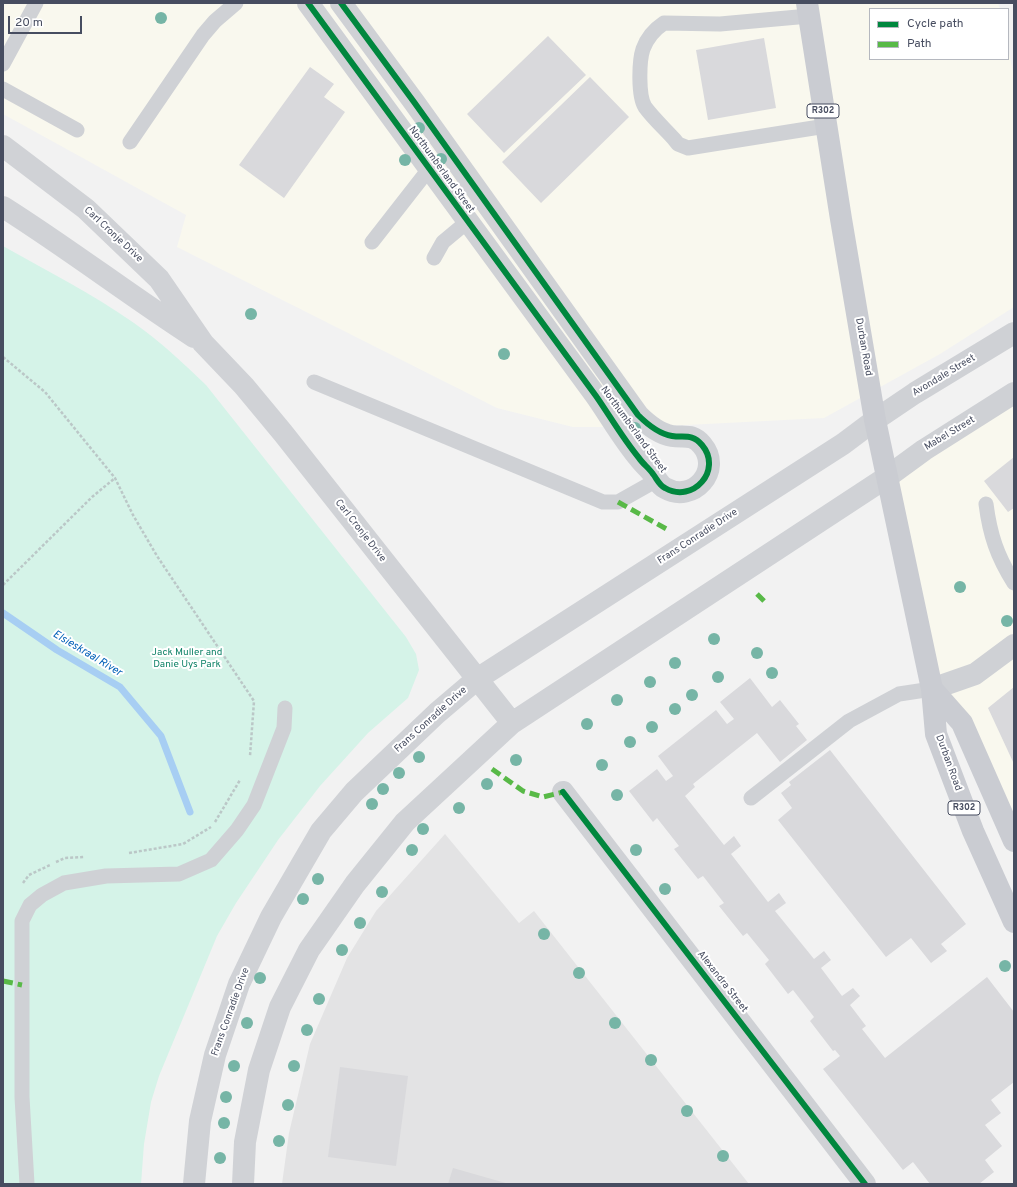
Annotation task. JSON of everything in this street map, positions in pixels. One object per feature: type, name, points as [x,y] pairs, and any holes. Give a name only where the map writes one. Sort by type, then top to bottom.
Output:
[{"type":"main road","name":"Durban Road","points":[[808,9],[875,420],[932,689],[936,734],[973,831],[1014,922]]},
{"type":"main road","name":"Carl Cronje Drive","points":[[3,146],[86,209],[122,242],[159,280],[203,343],[244,386],[283,433],[512,723]]},
{"type":"main road","name":"Carl Cronje Drive","points":[[3,207],[90,265],[138,301],[203,343]]},
{"type":"main road","name":"Frans Conradie Drive","points":[[194,1184],[200,1121],[215,1055],[239,984],[271,917],[322,831],[354,792],[436,713],[477,679],[836,448],[875,420]]},
{"type":"main road","points":[[243,1184],[245,1142],[260,1070],[280,1008],[309,950],[355,884],[405,822],[512,723],[888,477]]},
{"type":"main road","name":"Durban Road","points":[[932,689],[962,723],[1014,841]]},
{"type":"street","name":"Northumberland Street","points":[[308,3],[467,222],[596,396],[638,458],[663,487],[676,492],[690,491],[699,486],[705,479],[709,470],[709,461],[706,451],[696,439],[683,435],[672,436],[662,432],[650,426],[638,415],[414,102],[341,3]]},
{"type":"street","name":"Avondale Street","points":[[875,420],[915,393],[1014,333]]},
{"type":"street","name":"Mabel Street","points":[[888,477],[924,450],[1014,394]]},
{"type":"street","points":[[932,689],[974,674],[1014,645]]},
{"type":"street","name":"Alexandra Street","points":[[563,792],[865,1184]]},
{"type":"lane","points":[[3,64],[36,3]]},
{"type":"lane","points":[[130,142],[203,35],[236,3]]},
{"type":"lane","points":[[808,9],[720,24],[664,23],[652,35],[643,50],[640,88],[645,106],[678,144],[688,148],[826,126]]},
{"type":"lane","points":[[3,89],[77,130]]},
{"type":"lane","points":[[372,242],[429,169]]},
{"type":"lane","points":[[434,258],[443,242],[467,222]]},
{"type":"lane","points":[[314,382],[603,502],[618,502],[656,480]]},
{"type":"lane","points":[[986,504],[996,552],[1014,583]]},
{"type":"lane","points":[[751,798],[849,721],[899,694],[932,689]]},
{"type":"lane","points":[[27,1184],[22,1097],[22,921],[30,905],[42,895],[64,883],[106,876],[179,874],[211,860],[237,830],[254,805],[284,728],[286,708]]},
{"type":"path","points":[[3,358],[45,392],[115,478],[133,515],[158,556],[254,701],[250,758]]},
{"type":"path","points":[[3,585],[92,497],[115,478]]},
{"type":"path","points":[[122,855],[183,844],[212,826],[241,779]]},
{"type":"path","points":[[19,887],[29,875],[65,858],[87,857]]},
{"type":"shaded area","points":[[3,3],[998,3],[1000,8],[869,8],[869,60],[1009,60],[1009,53],[1014,77],[1014,307],[940,354],[824,418],[647,427],[573,427],[497,408],[177,247],[186,215],[3,114]]},
{"type":"shaded area","points":[[1014,395],[1014,837],[934,684],[889,477]]},
{"type":"shaded area","points":[[445,834],[519,923],[534,911],[749,1184],[282,1184],[289,1133],[310,1044],[347,958],[376,911]]},
{"type":"green space","name":"Jack Muller and Danie Uys Park","points":[[3,246],[86,292],[118,312],[144,330],[180,360],[206,385],[406,637],[416,654],[419,670],[408,698],[368,733],[320,786],[278,840],[236,903],[217,936],[159,1076],[151,1102],[144,1144],[141,1184],[3,1184]]},
{"type":"building","points":[[548,36],[586,75],[504,153],[467,114]]},
{"type":"building","points":[[764,38],[776,108],[708,120],[696,50]]},
{"type":"building","points":[[310,67],[334,84],[324,97],[345,112],[284,198],[239,165]]},
{"type":"building","points":[[590,77],[629,117],[541,203],[502,162]]},
{"type":"building","points":[[1014,457],[1014,508],[1008,512],[984,481]]},
{"type":"building","points":[[750,678],[772,707],[780,700],[799,724],[796,726],[807,740],[780,762],[757,733],[693,784],[695,787],[685,796],[724,845],[734,836],[741,846],[731,854],[768,902],[779,893],[786,903],[775,911],[814,959],[824,951],[831,960],[821,968],[842,996],[853,988],[860,996],[850,1005],[866,1026],[862,1029],[885,1058],[987,977],[1014,1012],[1014,1082],[991,1100],[1001,1113],[985,1125],[1002,1146],[985,1160],[994,1172],[979,1184],[930,1184],[913,1162],[903,1170],[823,1069],[840,1056],[835,1050],[833,1051],[810,1021],[814,1017],[793,990],[788,994],[765,964],[769,960],[747,933],[743,936],[719,906],[724,903],[703,876],[698,879],[674,849],[679,846],[657,818],[653,822],[629,791],[657,769],[666,781],[673,776],[658,756],[716,710],[727,724],[734,719],[720,702]]},
{"type":"building","points":[[1014,687],[1014,764],[988,708]]},
{"type":"building","points":[[830,750],[966,924],[941,944],[947,951],[931,963],[911,938],[886,957],[778,820],[792,808],[781,793],[791,785],[789,782]]},
{"type":"building","points":[[340,1067],[408,1076],[396,1166],[328,1157]]},
{"type":"building","points":[[453,1168],[509,1184],[448,1184]]},
{"type":"waterway","name":"Elsieskraal River","points":[[3,613],[57,650],[120,687],[161,736],[190,812]]},
{"type":"marked path","points":[[618,502],[670,531]]},
{"type":"marked path","points":[[757,594],[767,604]]},
{"type":"marked path","points":[[492,769],[523,791],[543,797],[563,792]]},
{"type":"marked path","points":[[3,981],[22,985]]},
{"type":"cycle path","points":[[308,3],[596,396],[633,451],[663,487],[675,492],[686,492],[695,488],[702,482],[707,474],[709,465],[708,455],[702,445],[691,437],[672,436],[662,433],[649,425],[638,415],[414,102],[341,3]]},
{"type":"cycle path","points":[[563,792],[865,1184]]}]
